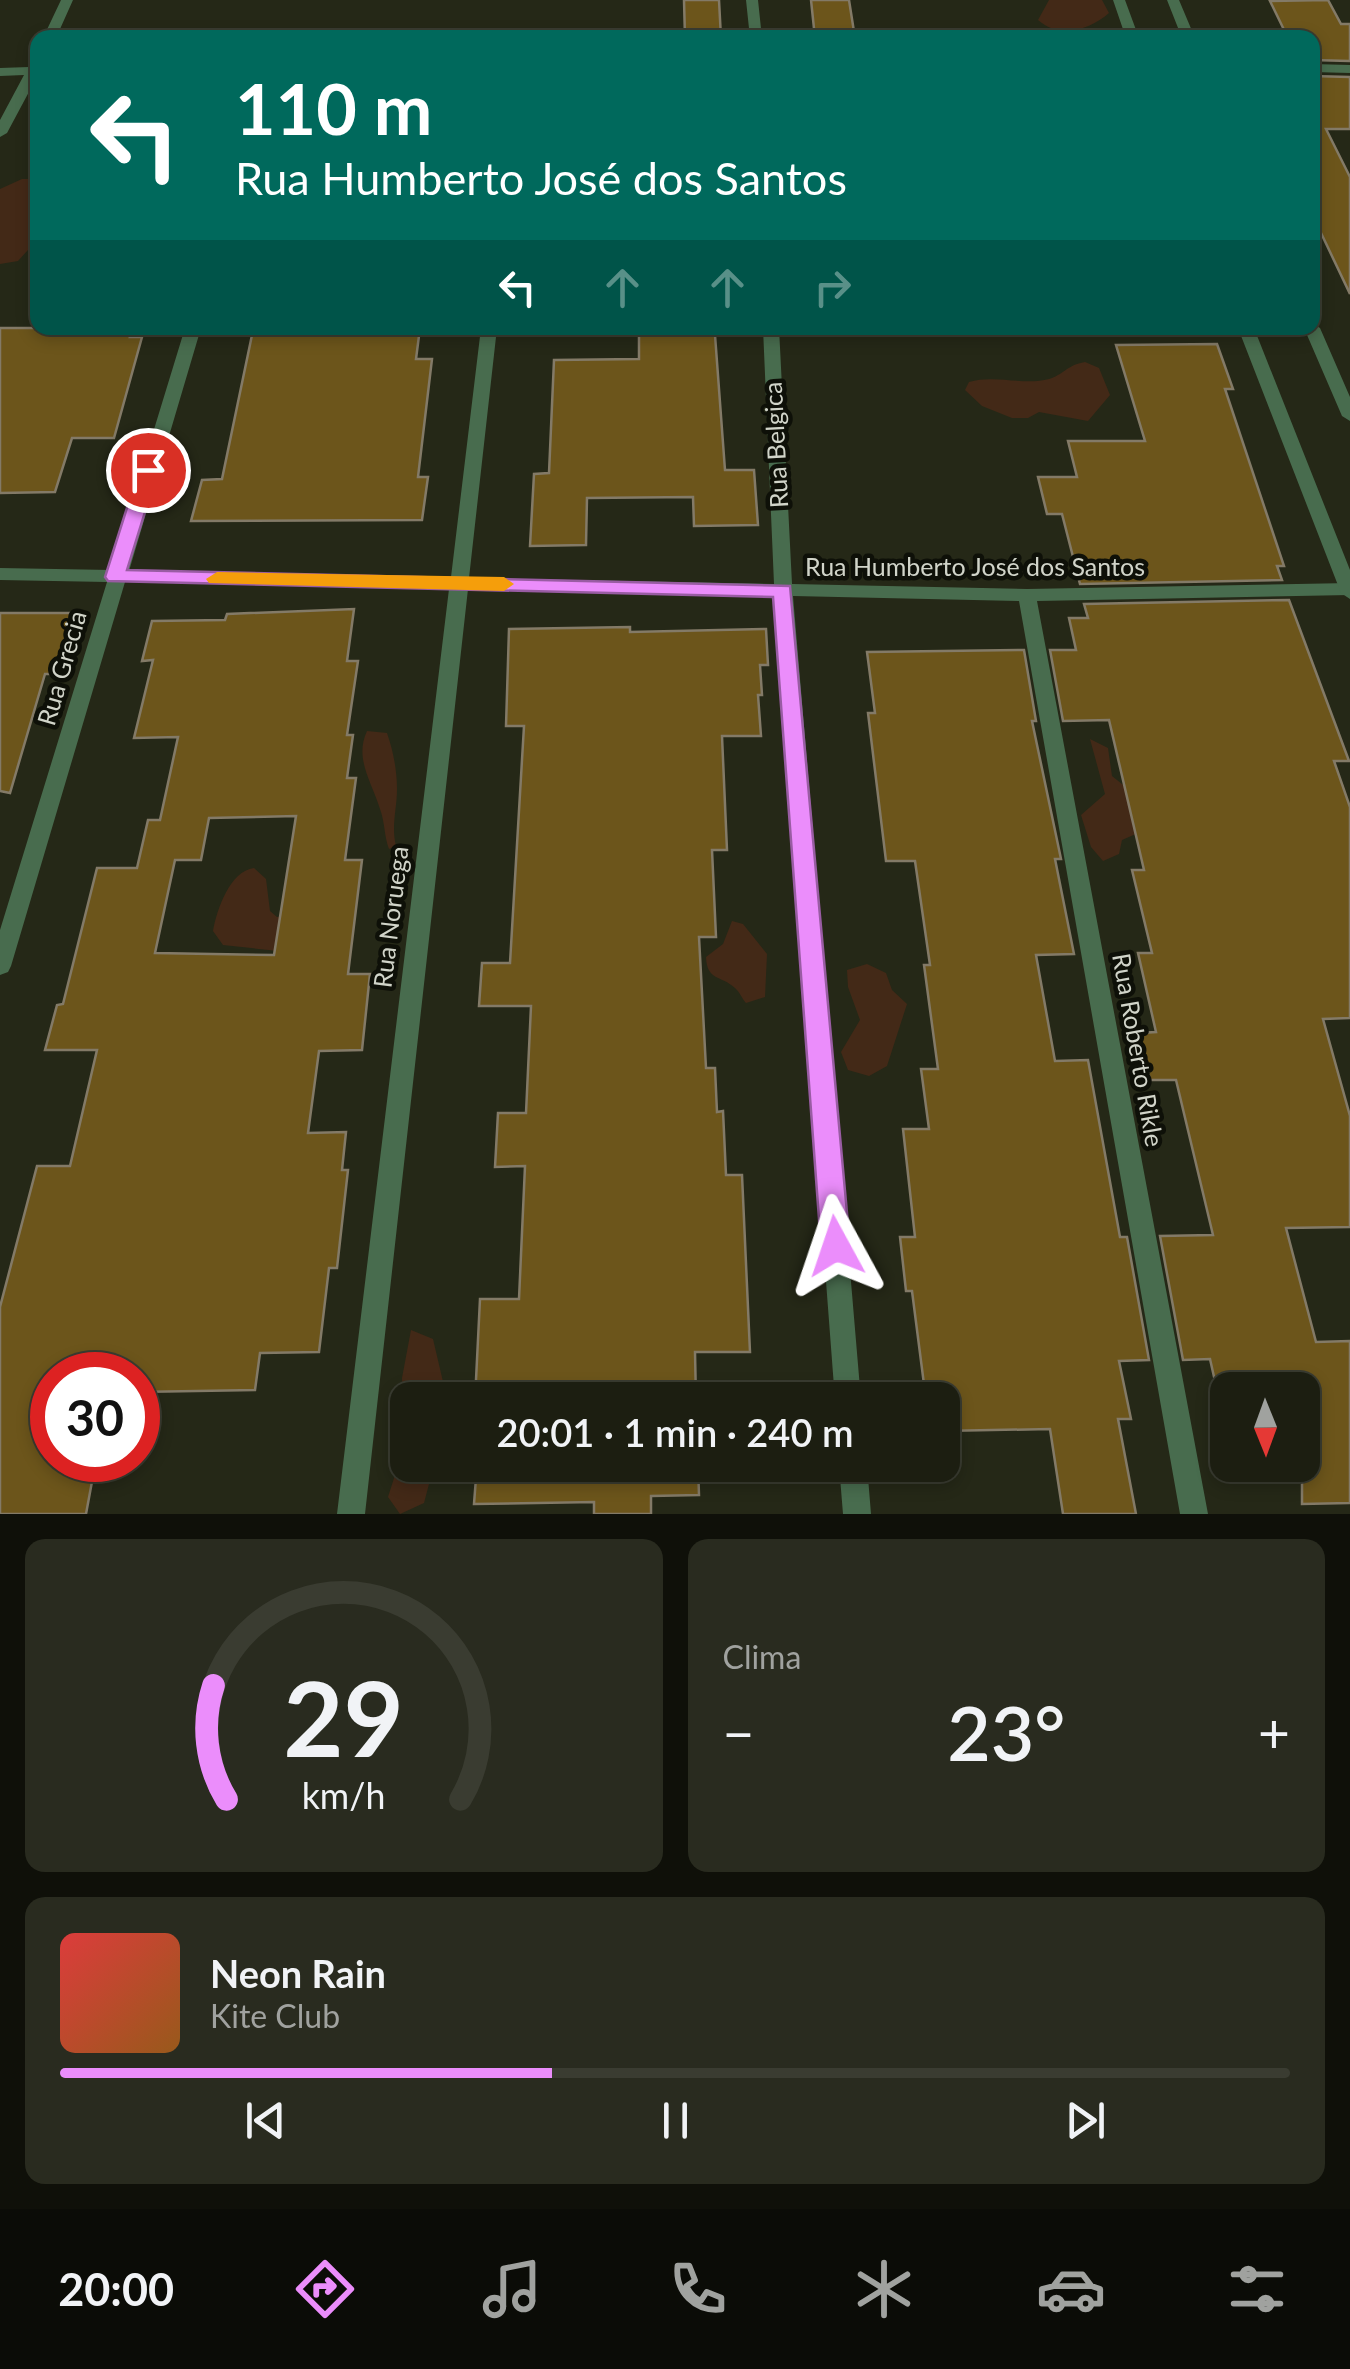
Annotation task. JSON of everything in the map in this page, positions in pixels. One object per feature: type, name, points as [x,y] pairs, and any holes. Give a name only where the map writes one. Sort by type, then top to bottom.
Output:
[{"type":"street","points":[[53,30],[68,0]]},
{"type":"street","points":[[752,0],[755,30]]},
{"type":"street","points":[[1119,0],[1130,30]]},
{"type":"street","points":[[1173,0],[1186,30]]},
{"type":"street","points":[[1320,68],[1350,69]]},
{"type":"street","points":[[0,72],[30,69]]},
{"type":"street","points":[[0,133],[30,79]]},
{"type":"street","name":"Rua Grecia","points":[[0,966],[115,577],[192,335]]},
{"type":"street","name":"Rua Noruega","points":[[351,1514],[488,335]]},
{"type":"street","name":"Rua Belgica","points":[[771,335],[783,590],[847,1382]]},
{"type":"street","points":[[1249,335],[1350,590]]},
{"type":"street","points":[[1315,335],[1350,416]]},
{"type":"street","name":"Rua Humberto José dos Santos","points":[[0,574],[1027,595],[1350,590]]},
{"type":"street","name":"Rua Roberto Rikle","points":[[1027,595],[1194,1514]]},
{"type":"street","points":[[854,1482],[857,1514]]},
{"type":"shaded area","points":[[1049,0],[1102,0],[1109,13],[1074,30],[1055,29],[1038,20]]},
{"type":"shaded area","points":[[30,179],[30,248],[18,261],[0,264],[0,189]]},
{"type":"shaded area","points":[[1085,362],[1099,368],[1110,395],[1088,421],[1039,412],[1028,418],[1012,418],[982,406],[965,390],[969,382],[979,380],[1049,379]]},
{"type":"shaded area","points":[[367,731],[387,733],[394,760],[396,846],[389,849],[382,814],[363,761]]},
{"type":"shaded area","points":[[1090,739],[1108,748],[1112,776],[1143,801],[1138,833],[1122,840],[1119,854],[1103,861],[1091,847],[1081,815],[1105,794]]},
{"type":"shaded area","points":[[254,868],[266,879],[270,911],[277,917],[299,915],[278,951],[223,945],[213,931],[221,902],[232,883]]},
{"type":"shaded area","points":[[732,921],[743,924],[767,954],[765,997],[746,1003],[735,988],[712,974],[707,965],[706,957],[723,944]]},
{"type":"shaded area","points":[[867,964],[886,973],[892,990],[907,1004],[887,1066],[869,1076],[848,1070],[841,1052],[860,1020],[848,987],[847,970]]},
{"type":"shaded area","points":[[411,1330],[433,1339],[443,1382],[402,1382]]},
{"type":"shaded area","points":[[393,1482],[430,1482],[424,1503],[400,1514],[388,1497]]},
{"type":"building","points":[[684,0],[719,0],[721,30],[685,30]]},
{"type":"building","points":[[811,0],[849,0],[854,30],[814,30]]},
{"type":"building","points":[[1328,0],[1341,24],[1350,24],[1350,61],[1320,60],[1320,30],[1284,30],[1270,1]]},
{"type":"building","points":[[1320,76],[1350,77],[1350,129],[1326,129],[1350,177],[1350,294],[1320,231]]},
{"type":"building","points":[[0,328],[30,328],[30,335],[142,337],[114,438],[72,438],[55,492],[0,493]]},
{"type":"building","points":[[252,335],[419,335],[416,359],[432,359],[418,477],[428,477],[422,520],[191,521],[202,480],[222,479]]},
{"type":"building","points":[[639,335],[715,335],[725,470],[754,470],[758,525],[694,526],[693,497],[587,498],[586,545],[530,546],[534,474],[549,473],[554,360],[639,359]]},
{"type":"building","points":[[1217,344],[1233,389],[1225,389],[1284,566],[1277,566],[1282,580],[1080,584],[1062,514],[1047,514],[1038,477],[1077,477],[1068,441],[1145,441],[1116,345]]},
{"type":"building","points":[[1289,600],[1349,761],[1334,761],[1350,807],[1350,1018],[1323,1019],[1350,1116],[1350,1227],[1286,1228],[1316,1342],[1350,1341],[1350,1503],[1302,1504],[1302,1482],[1320,1482],[1320,1372],[1213,1372],[1210,1359],[1183,1360],[1160,1236],[1213,1235],[1176,1080],[1150,1080],[1139,1033],[1156,1032],[1138,953],[1152,953],[1132,870],[1144,870],[1109,720],[1063,721],[1050,650],[1076,650],[1069,618],[1088,618],[1084,604]]},
{"type":"building","points":[[354,609],[347,661],[358,661],[347,735],[353,735],[347,778],[356,778],[345,860],[362,860],[348,974],[370,974],[362,1050],[319,1051],[308,1133],[346,1132],[342,1170],[348,1170],[337,1268],[329,1268],[319,1352],[260,1353],[255,1390],[160,1392],[160,1352],[30,1352],[30,1482],[92,1482],[86,1514],[0,1514],[0,1307],[37,1166],[70,1166],[97,1050],[45,1050],[57,1005],[63,1004],[97,868],[137,868],[148,820],[160,820],[178,737],[134,738],[153,660],[142,661],[152,621],[225,620],[227,614]],"holes":[[[296,816],[274,955],[155,953],[175,860],[201,860],[209,818]]]},
{"type":"building","points":[[0,613],[76,613],[58,674],[45,674],[10,793],[0,791]]},
{"type":"building","points":[[509,629],[766,629],[768,665],[760,665],[762,695],[758,695],[761,736],[722,736],[727,850],[712,850],[716,937],[699,937],[706,1068],[715,1068],[717,1112],[723,1111],[726,1175],[742,1175],[750,1352],[695,1352],[696,1382],[476,1382],[480,1299],[519,1299],[525,1166],[495,1167],[498,1113],[526,1113],[531,1006],[479,1006],[482,963],[510,963],[524,726],[506,726]]},
{"type":"building","points":[[1024,650],[1036,721],[1032,721],[1061,859],[1055,859],[1074,954],[1036,955],[1055,1061],[1088,1060],[1120,1237],[1127,1237],[1149,1360],[1119,1361],[1131,1419],[1118,1419],[1136,1514],[1063,1514],[1050,1429],[960,1431],[960,1382],[924,1382],[912,1291],[906,1291],[900,1237],[915,1237],[903,1129],[929,1129],[921,1069],[938,1069],[924,965],[930,965],[915,861],[886,861],[868,713],[875,713],[867,652]]},
{"type":"building","points":[[476,1482],[699,1482],[699,1495],[651,1496],[651,1514],[594,1514],[594,1502],[474,1504]]},
{"type":"slow traffic","points":[[217,579],[504,584]]},
{"type":"route","points":[[148,470],[115,577],[783,590],[836,1246]]}]
